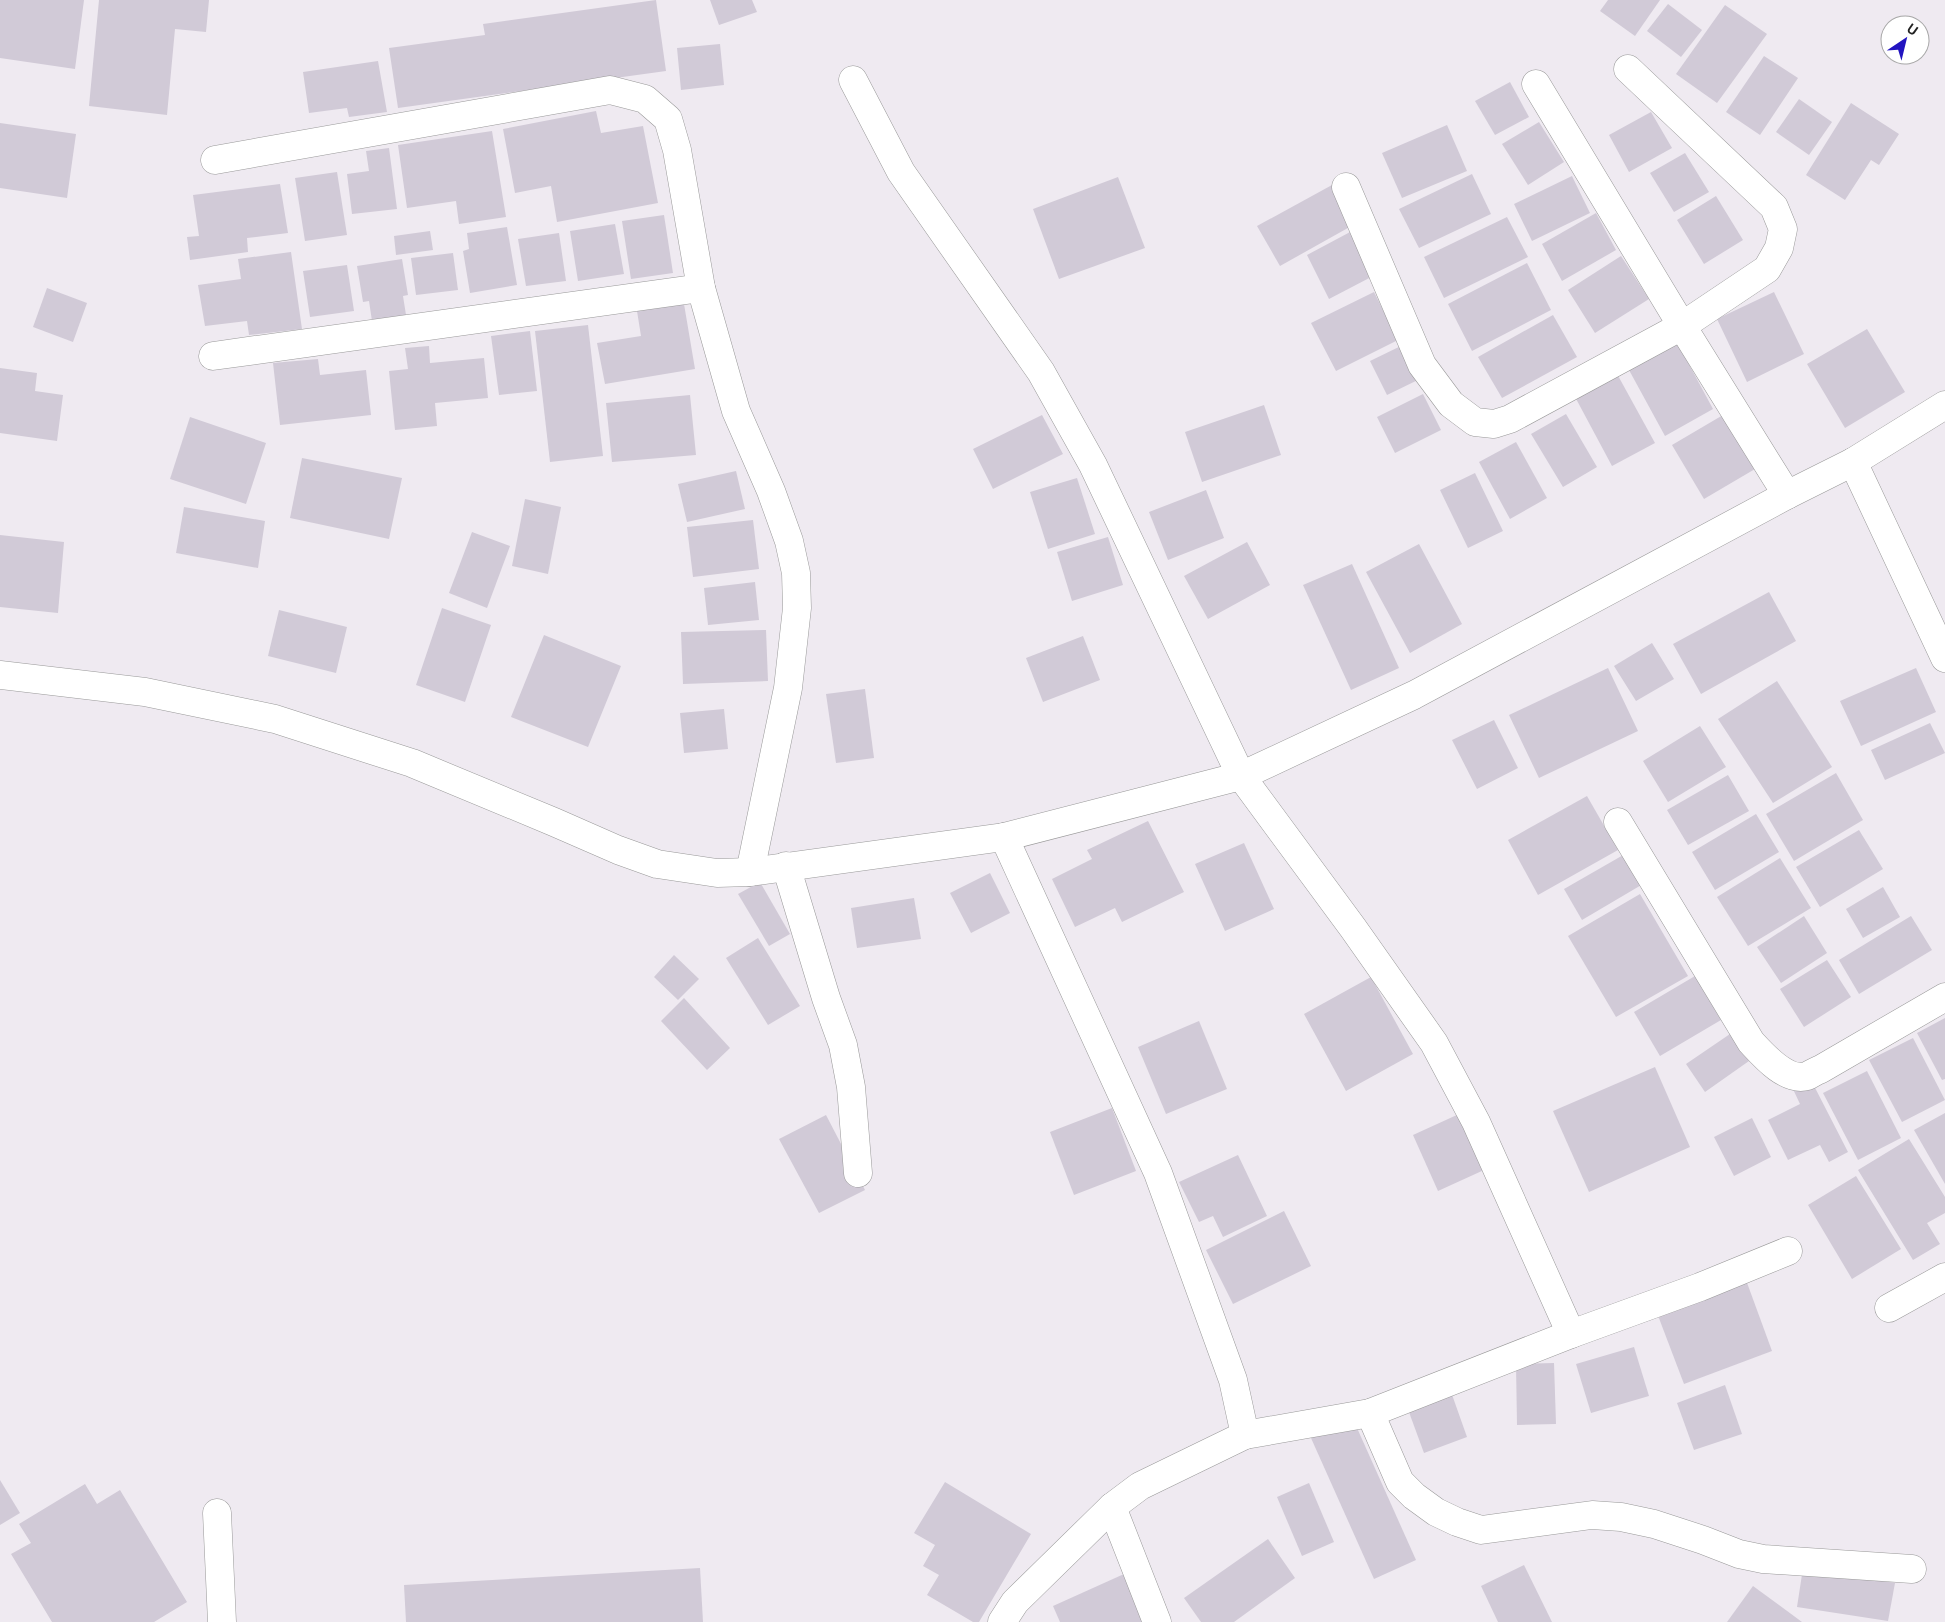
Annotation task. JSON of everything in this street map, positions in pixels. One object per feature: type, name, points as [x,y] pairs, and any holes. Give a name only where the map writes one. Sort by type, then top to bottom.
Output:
[{"type":"street","points":[[1346,187],[1422,365],[1451,404],[1475,422],[1494,424],[1510,419],[1682,326],[1767,269],[1779,248],[1783,229],[1774,207],[1628,69]]},
{"type":"street","points":[[853,80],[901,172],[1041,372],[1093,465],[1241,776],[1353,928],[1434,1043],[1476,1122],[1571,1334]]},
{"type":"street","points":[[1536,84],[1682,326],[1787,494]]},
{"type":"street","points":[[215,160],[610,90],[645,100],[668,119],[677,150],[701,288],[736,411],[774,500],[789,541],[796,573],[797,608],[788,688],[750,872]]},
{"type":"street","points":[[213,356],[701,288]]},
{"type":"street","points":[[0,675],[145,692],[275,718],[412,763],[618,850],[657,864],[717,873],[750,872],[1004,837],[1241,776],[1414,695],[1787,494],[1853,462],[1945,406]]},
{"type":"street","points":[[1853,462],[1945,658]]},
{"type":"street","points":[[1618,822],[1751,1042],[1773,1066],[1791,1074],[1805,1077],[1945,997]]},
{"type":"street","points":[[1004,837],[1158,1173],[1233,1380],[1245,1435]]},
{"type":"street","points":[[786,866],[826,998],[843,1044],[851,1086],[858,1174]]},
{"type":"street","points":[[1002,1622],[1015,1602],[1112,1507],[1140,1486],[1245,1435],[1370,1413],[1571,1334],[1700,1287],[1788,1251]]},
{"type":"street","points":[[1889,1308],[1945,1277]]},
{"type":"street","points":[[1370,1413],[1400,1482],[1414,1496],[1436,1512],[1481,1530],[1592,1515],[1622,1517],[1678,1532],[1739,1554],[1764,1559],[1912,1569]]},
{"type":"street","points":[[1112,1507],[1157,1622]]},
{"type":"street","points":[[217,1513],[222,1622]]},
{"type":"building","points":[[0,0],[84,0],[75,69],[0,58]]},
{"type":"building","points":[[99,0],[209,0],[206,32],[175,29],[167,115],[89,106]]},
{"type":"building","points":[[656,0],[666,71],[398,108],[389,48],[485,35],[483,24]]},
{"type":"building","points":[[710,0],[752,0],[757,12],[719,25]]},
{"type":"building","points":[[1608,0],[1660,0],[1635,36],[1600,11]]},
{"type":"building","points":[[1668,4],[1702,30],[1681,57],[1647,31]]},
{"type":"building","points":[[1725,5],[1767,34],[1717,103],[1676,74]]},
{"type":"building","points":[[720,44],[724,85],[681,90],[677,48]]},
{"type":"building","points":[[1764,56],[1798,78],[1760,135],[1726,112]]},
{"type":"building","points":[[378,61],[387,112],[349,117],[347,108],[309,113],[303,72]]},
{"type":"building","points":[[1510,82],[1529,117],[1495,135],[1475,101]]},
{"type":"building","points":[[1799,99],[1832,122],[1809,155],[1776,132]]},
{"type":"building","points":[[1851,103],[1899,134],[1879,165],[1871,160],[1845,200],[1806,175]]},
{"type":"building","points":[[596,111],[601,133],[643,126],[658,203],[557,222],[551,186],[515,193],[503,129]]},
{"type":"building","points":[[1651,112],[1672,148],[1629,172],[1609,135]]},
{"type":"building","points":[[1539,122],[1564,162],[1528,185],[1502,144]]},
{"type":"building","points":[[0,123],[76,134],[67,198],[0,188]]},
{"type":"building","points":[[1447,125],[1467,171],[1402,198],[1382,153]]},
{"type":"building","points":[[492,131],[506,217],[459,224],[456,201],[407,208],[398,145]]},
{"type":"building","points":[[389,148],[397,209],[352,214],[347,174],[369,171],[366,151]]},
{"type":"building","points":[[1685,153],[1709,192],[1674,212],[1650,173]]},
{"type":"building","points":[[337,172],[347,235],[305,241],[295,178]]},
{"type":"building","points":[[1472,174],[1491,214],[1419,248],[1399,209]]},
{"type":"building","points":[[1572,176],[1590,213],[1532,241],[1514,204]]},
{"type":"building","points":[[1118,177],[1145,248],[1059,279],[1033,209]]},
{"type":"building","points":[[280,184],[288,233],[247,238],[248,252],[190,260],[187,237],[199,236],[193,195]]},
{"type":"building","points":[[1332,185],[1355,224],[1280,266],[1257,226]]},
{"type":"building","points":[[1716,196],[1743,240],[1704,264],[1677,220]]},
{"type":"building","points":[[1596,213],[1616,250],[1562,281],[1542,244]]},
{"type":"building","points":[[664,215],[673,273],[631,279],[622,221]]},
{"type":"building","points":[[1507,217],[1528,257],[1444,298],[1424,257]]},
{"type":"building","points":[[615,224],[624,274],[578,281],[570,231]]},
{"type":"building","points":[[507,227],[517,285],[470,293],[463,251],[469,249],[467,233]]},
{"type":"building","points":[[430,231],[433,250],[396,255],[394,236]]},
{"type":"building","points":[[1352,231],[1375,275],[1329,299],[1307,255]]},
{"type":"building","points":[[559,233],[566,281],[526,286],[518,239]]},
{"type":"building","points":[[291,252],[302,329],[249,335],[247,321],[205,326],[198,285],[241,279],[238,259]]},
{"type":"building","points":[[453,253],[458,290],[416,295],[411,258]]},
{"type":"building","points":[[1621,256],[1649,299],[1595,333],[1568,290]]},
{"type":"building","points":[[402,259],[408,295],[403,296],[406,315],[372,321],[369,301],[363,302],[357,266]]},
{"type":"building","points":[[1527,263],[1551,310],[1472,351],[1448,304]]},
{"type":"building","points":[[347,265],[354,311],[310,317],[303,271]]},
{"type":"building","points":[[47,288],[87,303],[73,342],[33,327]]},
{"type":"building","points":[[1374,292],[1398,340],[1336,371],[1311,323]]},
{"type":"building","points":[[1774,292],[1804,354],[1747,382],[1717,319]]},
{"type":"building","points":[[684,304],[695,369],[605,384],[597,343],[641,336],[637,311]]},
{"type":"building","points":[[1553,315],[1577,357],[1502,398],[1478,357]]},
{"type":"building","points":[[588,325],[603,456],[550,462],[535,331]]},
{"type":"building","points":[[1867,329],[1905,392],[1845,428],[1807,364]]},
{"type":"building","points":[[530,331],[537,391],[499,395],[491,336]]},
{"type":"building","points":[[1405,344],[1422,378],[1387,395],[1370,361]]},
{"type":"building","points":[[1678,344],[1713,409],[1665,436],[1629,370]]},
{"type":"building","points":[[429,346],[430,363],[484,358],[488,398],[435,403],[437,426],[395,430],[389,371],[408,369],[405,348]]},
{"type":"building","points":[[318,359],[320,375],[366,370],[371,415],[280,425],[273,363]]},
{"type":"building","points":[[0,368],[37,373],[35,391],[63,395],[57,441],[0,433]]},
{"type":"building","points":[[1616,372],[1655,443],[1612,466],[1574,395]]},
{"type":"building","points":[[1423,394],[1441,430],[1395,453],[1377,417]]},
{"type":"building","points":[[690,395],[696,455],[612,462],[606,403]]},
{"type":"building","points":[[1264,405],[1281,455],[1202,482],[1185,432]]},
{"type":"building","points":[[1566,414],[1597,467],[1563,487],[1531,434]]},
{"type":"building","points":[[1042,415],[1063,454],[993,489],[973,449]]},
{"type":"building","points":[[1723,415],[1755,469],[1704,499],[1672,445]]},
{"type":"building","points":[[190,417],[266,443],[246,504],[170,479]]},
{"type":"building","points":[[1516,442],[1547,498],[1510,519],[1479,462]]},
{"type":"building","points":[[302,458],[402,478],[389,539],[290,518]]},
{"type":"building","points":[[736,471],[745,509],[687,522],[678,484]]},
{"type":"building","points":[[1475,473],[1503,531],[1468,548],[1440,490]]},
{"type":"building","points":[[1077,478],[1095,534],[1048,549],[1030,492]]},
{"type":"building","points":[[1206,490],[1224,538],[1168,560],[1149,512]]},
{"type":"building","points":[[525,499],[561,507],[548,574],[512,566]]},
{"type":"building","points":[[184,507],[265,521],[258,568],[176,553]]},
{"type":"building","points":[[753,520],[759,569],[693,577],[687,527]]},
{"type":"building","points":[[472,532],[510,546],[487,608],[449,593]]},
{"type":"building","points":[[0,535],[64,542],[58,613],[0,607]]},
{"type":"building","points":[[1108,537],[1123,585],[1072,601],[1057,552]]},
{"type":"building","points":[[1247,542],[1270,585],[1208,619],[1184,576]]},
{"type":"building","points":[[1419,544],[1462,624],[1410,653],[1366,572]]},
{"type":"building","points":[[1352,564],[1399,668],[1351,690],[1303,585]]},
{"type":"building","points":[[755,582],[759,620],[708,625],[704,588]]},
{"type":"building","points":[[1769,592],[1796,641],[1701,694],[1673,644]]},
{"type":"building","points":[[442,608],[491,625],[465,702],[416,685]]},
{"type":"building","points":[[279,610],[347,627],[336,673],[268,656]]},
{"type":"building","points":[[766,630],[768,681],[683,684],[681,632]]},
{"type":"building","points":[[544,635],[621,666],[588,747],[511,717]]},
{"type":"building","points":[[1083,636],[1100,680],[1043,702],[1026,658]]},
{"type":"building","points":[[1652,643],[1674,679],[1636,701],[1614,666]]},
{"type":"building","points":[[1608,668],[1638,731],[1539,778],[1509,715]]},
{"type":"building","points":[[1916,668],[1936,712],[1861,746],[1840,701]]},
{"type":"building","points":[[1777,681],[1832,767],[1773,803],[1718,719]]},
{"type":"building","points":[[865,689],[874,758],[836,763],[826,694]]},
{"type":"building","points":[[724,709],[728,749],[684,753],[680,713]]},
{"type":"building","points":[[1494,720],[1518,768],[1477,789],[1452,740]]},
{"type":"building","points":[[1930,723],[1945,753],[1885,780],[1871,750]]},
{"type":"building","points":[[1700,726],[1726,767],[1668,802],[1643,761]]},
{"type":"building","points":[[1836,773],[1863,820],[1794,861],[1766,814]]},
{"type":"building","points":[[1728,775],[1749,811],[1688,845],[1667,810]]},
{"type":"building","points":[[1587,796],[1618,850],[1538,895],[1508,840]]},
{"type":"building","points":[[1756,814],[1779,852],[1715,890],[1692,852]]},
{"type":"building","points":[[1148,821],[1184,892],[1122,922],[1115,908],[1075,927],[1052,879],[1092,859],[1087,850]]},
{"type":"building","points":[[1859,830],[1883,869],[1820,907],[1796,867]]},
{"type":"building","points":[[1244,843],[1274,909],[1225,931],[1195,864]]},
{"type":"building","points":[[1625,854],[1643,884],[1582,920],[1564,889]]},
{"type":"building","points":[[1780,858],[1811,908],[1748,946],[1717,897]]},
{"type":"building","points":[[990,873],[1010,913],[971,933],[950,893]]},
{"type":"building","points":[[760,882],[790,934],[769,946],[738,894]]},
{"type":"building","points":[[1883,887],[1900,917],[1863,938],[1846,909]]},
{"type":"building","points":[[1640,894],[1688,976],[1616,1017],[1568,936]]},
{"type":"building","points":[[914,898],[921,939],[857,948],[851,908]]},
{"type":"building","points":[[1804,916],[1827,953],[1781,983],[1757,947]]},
{"type":"building","points":[[1911,916],[1932,950],[1859,994],[1839,960]]},
{"type":"building","points":[[758,938],[800,1006],[768,1025],[726,958]]},
{"type":"building","points":[[674,955],[699,979],[678,1000],[654,977]]},
{"type":"building","points":[[1827,960],[1851,997],[1804,1027],[1780,989]]},
{"type":"building","points":[[1695,976],[1721,1020],[1660,1056],[1634,1012]]},
{"type":"building","points":[[1371,977],[1413,1054],[1346,1091],[1304,1014]]},
{"type":"building","points":[[684,998],[730,1048],[707,1070],[661,1021]]},
{"type":"building","points":[[1945,1018],[1945,1079],[1942,1080],[1917,1033]]},
{"type":"building","points":[[1199,1021],[1227,1089],[1166,1114],[1138,1047]]},
{"type":"building","points":[[1730,1034],[1749,1061],[1705,1092],[1686,1064]]},
{"type":"building","points":[[1913,1038],[1945,1100],[1902,1122],[1869,1060]]},
{"type":"building","points":[[1655,1067],[1690,1147],[1589,1192],[1553,1111]]},
{"type":"building","points":[[1867,1071],[1901,1138],[1858,1160],[1823,1093]]},
{"type":"building","points":[[1810,1078],[1848,1152],[1829,1162],[1820,1145],[1788,1160],[1768,1120],[1800,1104],[1792,1087]]},
{"type":"building","points":[[1112,1108],[1136,1171],[1074,1195],[1050,1132]]},
{"type":"building","points":[[1945,1113],[1945,1184],[1914,1130]]},
{"type":"building","points":[[1459,1114],[1484,1170],[1438,1191],[1413,1135]]},
{"type":"building","points":[[826,1115],[865,1190],[819,1213],[779,1139]]},
{"type":"building","points":[[1752,1118],[1771,1157],[1734,1176],[1714,1137]]},
{"type":"building","points":[[1909,1139],[1945,1197],[1945,1213],[1927,1223],[1940,1244],[1913,1260],[1858,1170]]},
{"type":"building","points":[[1238,1155],[1267,1216],[1223,1237],[1213,1216],[1199,1222],[1179,1182]]},
{"type":"building","points":[[1856,1176],[1901,1249],[1852,1279],[1808,1205]]},
{"type":"building","points":[[1284,1211],[1311,1266],[1233,1304],[1206,1250]]},
{"type":"building","points":[[1746,1280],[1772,1351],[1684,1384],[1657,1313]]},
{"type":"building","points":[[1634,1347],[1649,1396],[1591,1413],[1576,1364]]},
{"type":"building","points":[[1554,1363],[1556,1424],[1517,1425],[1516,1364]]},
{"type":"building","points":[[1725,1385],[1742,1434],[1694,1450],[1677,1403]]},
{"type":"building","points":[[1450,1389],[1467,1437],[1424,1453],[1406,1404]]},
{"type":"building","points":[[1353,1419],[1416,1560],[1374,1579],[1311,1438]]},
{"type":"building","points":[[0,1480],[20,1513],[0,1525]]},
{"type":"building","points":[[945,1482],[1031,1534],[979,1622],[973,1622],[927,1595],[939,1575],[923,1566],[935,1545],[914,1533]]},
{"type":"building","points":[[1309,1483],[1334,1542],[1302,1556],[1277,1497]]},
{"type":"building","points":[[85,1484],[97,1504],[120,1490],[187,1602],[154,1622],[52,1622],[11,1554],[31,1543],[19,1524]]},
{"type":"building","points":[[1268,1539],[1295,1578],[1234,1622],[1201,1622],[1184,1598]]},
{"type":"building","points":[[1524,1565],[1552,1622],[1498,1622],[1481,1586]]},
{"type":"building","points":[[700,1568],[703,1622],[406,1622],[404,1585]]},
{"type":"building","points":[[1803,1568],[1895,1583],[1888,1621],[1797,1607]]},
{"type":"building","points":[[1124,1574],[1145,1622],[1060,1622],[1053,1606]]},
{"type":"building","points":[[1753,1586],[1802,1622],[1727,1622]]}]
